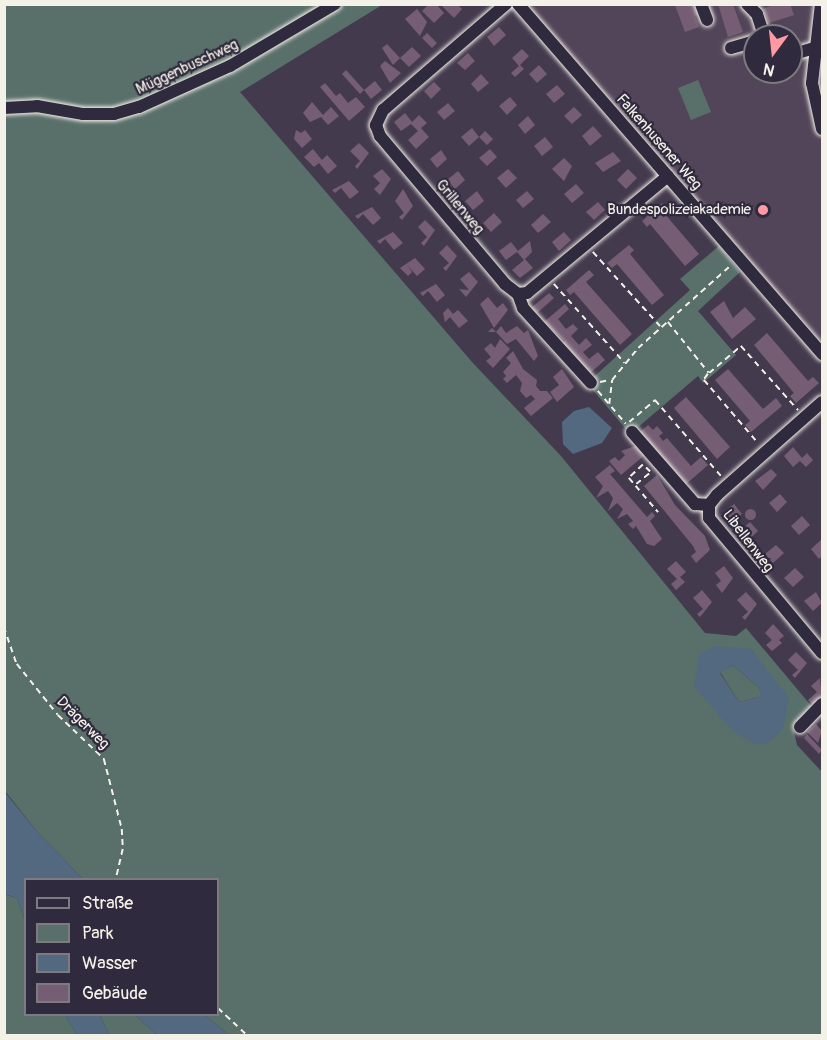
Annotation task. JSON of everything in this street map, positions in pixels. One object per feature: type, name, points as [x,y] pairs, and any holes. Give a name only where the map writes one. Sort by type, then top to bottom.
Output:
[{"type":"street","name":"Müggenbuschweg","points":[[4,108],[37,106],[83,114],[114,114],[139,107],[230,66],[335,4]]},
{"type":"street","name":"Grillenweg","points":[[506,4],[383,110],[376,125],[380,136],[518,294]]},
{"type":"street","name":"Falkenhusener Weg","points":[[518,4],[822,354]]},
{"type":"street","points":[[702,4],[707,20]]},
{"type":"street","points":[[747,4],[757,14],[760,24]]},
{"type":"street","points":[[820,4],[819,46],[813,99],[822,129]]},
{"type":"street","points":[[731,48],[743,44]]},
{"type":"street","points":[[803,51],[819,46]]},
{"type":"street","points":[[591,383],[523,308],[518,294],[527,293],[548,277],[668,176]]},
{"type":"street","name":"Libellenweg","points":[[822,402],[709,505],[709,518],[822,653]]},
{"type":"street","points":[[629,428],[695,504],[709,505]]},
{"type":"street","points":[[800,726],[822,705]]},
{"type":"path","points":[[587,246],[660,327]]},
{"type":"path","points":[[609,404],[612,380],[626,363],[660,327],[738,258]]},
{"type":"path","points":[[548,277],[626,363]]},
{"type":"path","points":[[668,321],[709,373]]},
{"type":"path","points":[[767,453],[704,380],[709,373],[741,346],[805,417]]},
{"type":"path","points":[[591,383],[629,428],[655,400],[729,485]]},
{"type":"path","points":[[635,485],[660,463]]},
{"type":"path","points":[[650,472],[643,465],[629,478],[658,512]]},
{"type":"path","name":"Drägerweg","points":[[4,627],[17,664],[58,715],[104,759],[122,829],[123,849],[116,878]]},
{"type":"path","points":[[219,1009],[248,1035]]},
{"type":"shaded area","name":"Bundespolizeiakademie","points":[[527,5],[822,5],[822,348]]},
{"type":"green space","points":[[5,5],[382,5],[240,92],[472,362],[561,456],[705,633],[736,636],[746,628],[813,708],[793,727],[797,745],[822,772],[822,1035],[229,1035],[206,1016],[219,1016],[219,878],[82,878],[39,834],[5,791]],"holes":[[[751,649],[764,668],[767,743],[699,654]]]},
{"type":"green space","points":[[698,80],[711,112],[691,120],[678,88]]},
{"type":"green space","points":[[719,246],[740,272],[698,311],[736,355],[703,383],[698,376],[630,434],[587,383],[690,290],[680,279]]},
{"type":"green space","points":[[733,665],[759,688],[763,696],[739,702],[720,672]]},
{"type":"green space","points":[[4,894],[17,898],[24,918],[24,1016],[66,1016],[77,1035],[5,1035]]},
{"type":"green space","points":[[100,1016],[136,1016],[157,1035],[109,1035]]},
{"type":"water","points":[[589,407],[612,428],[602,443],[573,454],[563,444],[562,422],[574,411]]},
{"type":"water","points":[[715,646],[751,649],[789,698],[783,729],[768,743],[753,744],[733,731],[694,687],[699,654]],"holes":[[[733,665],[759,688],[762,696],[739,702],[720,673]]]},
{"type":"water","points":[[4,791],[39,834],[82,878],[24,878],[24,918],[17,898],[5,894]]},
{"type":"water","points":[[66,1016],[100,1016],[109,1035],[77,1035]]},
{"type":"water","points":[[136,1016],[206,1016],[229,1035],[157,1035]]},
{"type":"building","points":[[429,4],[436,4],[444,13],[434,23],[422,11]]},
{"type":"building","points":[[440,4],[457,4],[462,9],[454,18]]},
{"type":"building","points":[[718,4],[733,4],[743,32],[728,37]]},
{"type":"building","points":[[775,4],[790,4],[794,15],[769,23],[763,9]]},
{"type":"building","points":[[675,5],[698,5],[701,14],[695,16],[699,27],[685,32]]},
{"type":"building","points":[[417,9],[427,22],[420,36],[405,19]]},
{"type":"building","points":[[499,27],[506,35],[494,46],[487,37]]},
{"type":"building","points":[[427,33],[437,43],[432,48],[422,38]]},
{"type":"building","points":[[387,44],[400,58],[393,65],[382,48]]},
{"type":"building","points":[[412,47],[421,56],[409,67],[400,58]]},
{"type":"building","points":[[522,49],[529,56],[520,65],[524,69],[515,77],[511,73],[519,66],[512,58]]},
{"type":"building","points":[[468,53],[475,61],[465,70],[457,63]]},
{"type":"building","points":[[385,61],[401,73],[390,83],[380,66]]},
{"type":"building","points":[[539,65],[547,74],[537,83],[529,74]]},
{"type":"building","points":[[346,70],[364,90],[360,94],[342,74]]},
{"type":"building","points":[[481,74],[489,83],[478,92],[471,84]]},
{"type":"building","points":[[375,81],[382,90],[371,99],[364,90]]},
{"type":"building","points":[[434,82],[441,89],[431,99],[424,91]]},
{"type":"building","points":[[325,83],[336,96],[340,93],[348,103],[356,97],[365,107],[349,121],[320,87]]},
{"type":"building","points":[[557,85],[565,94],[554,103],[546,94]]},
{"type":"building","points":[[510,97],[517,105],[507,115],[499,106]]},
{"type":"building","points":[[312,102],[323,115],[331,107],[339,116],[328,125],[321,117],[310,122],[303,113]]},
{"type":"building","points":[[448,103],[455,111],[444,120],[437,112]]},
{"type":"building","points":[[574,107],[582,115],[572,124],[564,116]]},
{"type":"building","points":[[405,113],[412,122],[419,115],[427,123],[421,128],[429,137],[416,149],[408,140],[418,131],[411,124],[401,131],[394,122]]},
{"type":"building","points":[[528,116],[535,125],[525,134],[518,125]]},
{"type":"building","points":[[593,126],[602,136],[590,146],[582,136]]},
{"type":"building","points":[[472,128],[479,137],[469,146],[461,137]]},
{"type":"building","points":[[296,130],[301,133],[305,130],[312,139],[302,148],[294,139]]},
{"type":"building","points":[[485,131],[493,139],[487,145],[479,137]]},
{"type":"building","points":[[545,137],[553,147],[542,156],[534,146]]},
{"type":"building","points":[[359,143],[369,153],[357,169],[355,166],[360,161],[350,151]]},
{"type":"building","points":[[313,149],[322,160],[327,155],[337,166],[328,174],[319,163],[314,167],[304,157]]},
{"type":"building","points":[[490,149],[497,157],[487,166],[479,158]]},
{"type":"building","points":[[441,150],[447,159],[437,168],[430,159]]},
{"type":"building","points":[[613,152],[621,161],[603,172],[595,163]]},
{"type":"building","points":[[564,158],[572,166],[564,181],[552,169]]},
{"type":"building","points":[[382,169],[391,179],[380,195],[374,189],[380,183],[373,176]]},
{"type":"building","points":[[508,169],[517,178],[506,188],[497,178]]},
{"type":"building","points":[[628,169],[637,178],[626,189],[617,180]]},
{"type":"building","points":[[458,171],[465,180],[455,189],[447,180]]},
{"type":"building","points":[[349,181],[359,192],[350,199],[341,188],[335,193],[332,190]]},
{"type":"building","points":[[576,184],[584,193],[572,203],[564,194]]},
{"type":"building","points":[[403,189],[413,206],[402,220],[399,217],[404,213],[395,201]]},
{"type":"building","points":[[477,191],[484,201],[473,210],[465,201]]},
{"type":"building","points":[[527,191],[534,199],[523,208],[516,200]]},
{"type":"building","points":[[598,202],[605,210],[594,220],[586,212]]},
{"type":"building","points":[[662,203],[668,210],[664,213],[699,254],[685,266],[650,224],[647,227],[642,221]]},
{"type":"building","points":[[372,207],[381,218],[373,225],[363,214],[358,219],[355,216]]},
{"type":"building","points":[[494,213],[502,222],[491,232],[483,223]]},
{"type":"building","points":[[543,214],[551,222],[538,233],[531,225]]},
{"type":"building","points":[[425,220],[435,230],[424,246],[421,243],[427,237],[418,227]]},
{"type":"building","points":[[393,232],[403,243],[394,250],[385,239],[380,244],[377,241]]},
{"type":"building","points":[[564,232],[571,240],[559,251],[552,242]]},
{"type":"building","points":[[530,241],[532,252],[525,259],[533,268],[520,278],[512,270],[524,260],[517,252],[506,260],[499,251],[511,242],[518,251]]},
{"type":"building","points":[[447,245],[457,256],[446,271],[443,268],[449,263],[439,253]]},
{"type":"building","points":[[629,245],[634,250],[630,254],[664,295],[652,305],[617,264],[612,268],[607,263]]},
{"type":"building","points":[[415,258],[425,269],[417,276],[407,265],[412,272],[408,276],[400,268]]},
{"type":"building","points":[[589,270],[594,275],[586,282],[632,334],[620,345],[574,292],[570,295],[566,290]]},
{"type":"building","points":[[469,272],[478,282],[466,297],[459,289],[469,290],[460,279]]},
{"type":"building","points":[[436,284],[445,295],[437,302],[428,291],[423,296],[420,293]]},
{"type":"building","points":[[549,293],[554,298],[536,314],[531,308]]},
{"type":"building","points":[[488,297],[497,308],[503,303],[508,310],[494,328],[480,304]]},
{"type":"building","points":[[724,301],[733,318],[745,307],[756,319],[732,339],[710,312]]},
{"type":"building","points":[[565,304],[569,309],[558,319],[566,329],[573,324],[578,329],[571,336],[579,345],[586,338],[592,345],[583,352],[589,359],[598,352],[605,360],[589,374],[562,343],[565,341],[544,322]]},
{"type":"building","points":[[448,308],[453,314],[458,310],[468,321],[459,328],[450,317],[445,322],[443,313]]},
{"type":"building","points":[[501,326],[506,333],[517,326],[524,333],[528,330],[538,356],[534,361],[516,339],[507,344],[496,332]]},
{"type":"building","points":[[767,333],[808,381],[813,377],[819,383],[796,403],[790,396],[794,393],[754,345]]},
{"type":"building","points":[[500,339],[510,349],[493,368],[486,361],[491,357],[484,349],[491,343],[495,348]]},
{"type":"building","points":[[513,351],[523,369],[537,380],[536,386],[540,391],[547,391],[553,398],[531,416],[524,408],[535,399],[531,395],[526,398],[520,391],[522,383],[516,375],[507,383],[503,379],[506,376],[503,372],[511,363],[506,358]]},
{"type":"building","points":[[562,369],[574,387],[557,402],[550,392],[559,385],[553,377]]},
{"type":"building","points":[[728,369],[763,409],[776,398],[782,406],[751,432],[745,425],[750,421],[715,380]]},
{"type":"building","points":[[686,397],[730,447],[717,459],[674,408]]},
{"type":"building","points":[[648,425],[653,430],[657,426],[663,433],[659,436],[663,441],[667,438],[691,466],[701,457],[708,465],[684,486],[639,433]]},
{"type":"building","points":[[638,445],[646,454],[621,475],[609,461],[615,457],[619,461],[625,455],[621,451]]},
{"type":"building","points":[[793,447],[802,458],[807,453],[813,460],[806,467],[800,461],[793,467],[784,456]]},
{"type":"building","points":[[610,465],[615,471],[610,474],[647,517],[652,512],[655,516],[650,521],[662,539],[654,546],[647,544],[636,526],[633,529],[628,524],[633,521],[627,514],[617,519],[623,509],[617,503],[608,511],[613,498],[608,491],[596,498],[603,486],[595,477]]},
{"type":"building","points":[[771,469],[777,475],[763,490],[755,481]]},
{"type":"building","points":[[657,475],[675,505],[705,536],[710,550],[696,563],[691,556],[696,552],[693,546],[644,486]]},
{"type":"building","points":[[780,494],[787,502],[777,512],[769,503]]},
{"type":"building","points":[[734,504],[742,514],[732,523],[723,513]]},
{"type":"building","points":[[750,509],[754,510],[754,518],[750,519],[746,518],[745,514],[746,510]]},
{"type":"building","points":[[802,516],[810,525],[799,535],[791,526]]},
{"type":"building","points":[[750,522],[758,531],[747,541],[739,531]]},
{"type":"building","points":[[822,539],[822,556],[819,559],[811,549]]},
{"type":"building","points":[[776,545],[784,553],[773,563],[765,554]]},
{"type":"building","points":[[676,561],[686,572],[680,577],[685,582],[676,590],[671,584],[677,579],[667,569]]},
{"type":"building","points":[[724,566],[733,578],[722,593],[716,585],[721,581],[715,573]]},
{"type":"building","points":[[795,568],[804,577],[793,587],[784,578]]},
{"type":"building","points":[[702,590],[712,602],[700,617],[697,614],[703,609],[693,598]]},
{"type":"building","points":[[746,592],[757,604],[745,620],[742,617],[748,612],[737,600]]},
{"type":"building","points":[[816,592],[822,603],[813,611],[804,601]]},
{"type":"building","points":[[773,624],[784,636],[779,640],[782,643],[772,651],[766,645],[772,640],[765,633]]},
{"type":"building","points":[[796,652],[807,663],[795,678],[792,675],[798,670],[788,660]]},
{"type":"building","points":[[820,678],[822,700],[812,704],[808,700],[817,692],[811,686]]},
{"type":"building","points":[[816,724],[822,731],[818,743],[807,732]]},
{"type":"building","points":[[807,734],[822,750],[819,754],[804,738]]},
{"type":"place","name":"Bundespolizeiakademie","points":[[763,210]]}]
